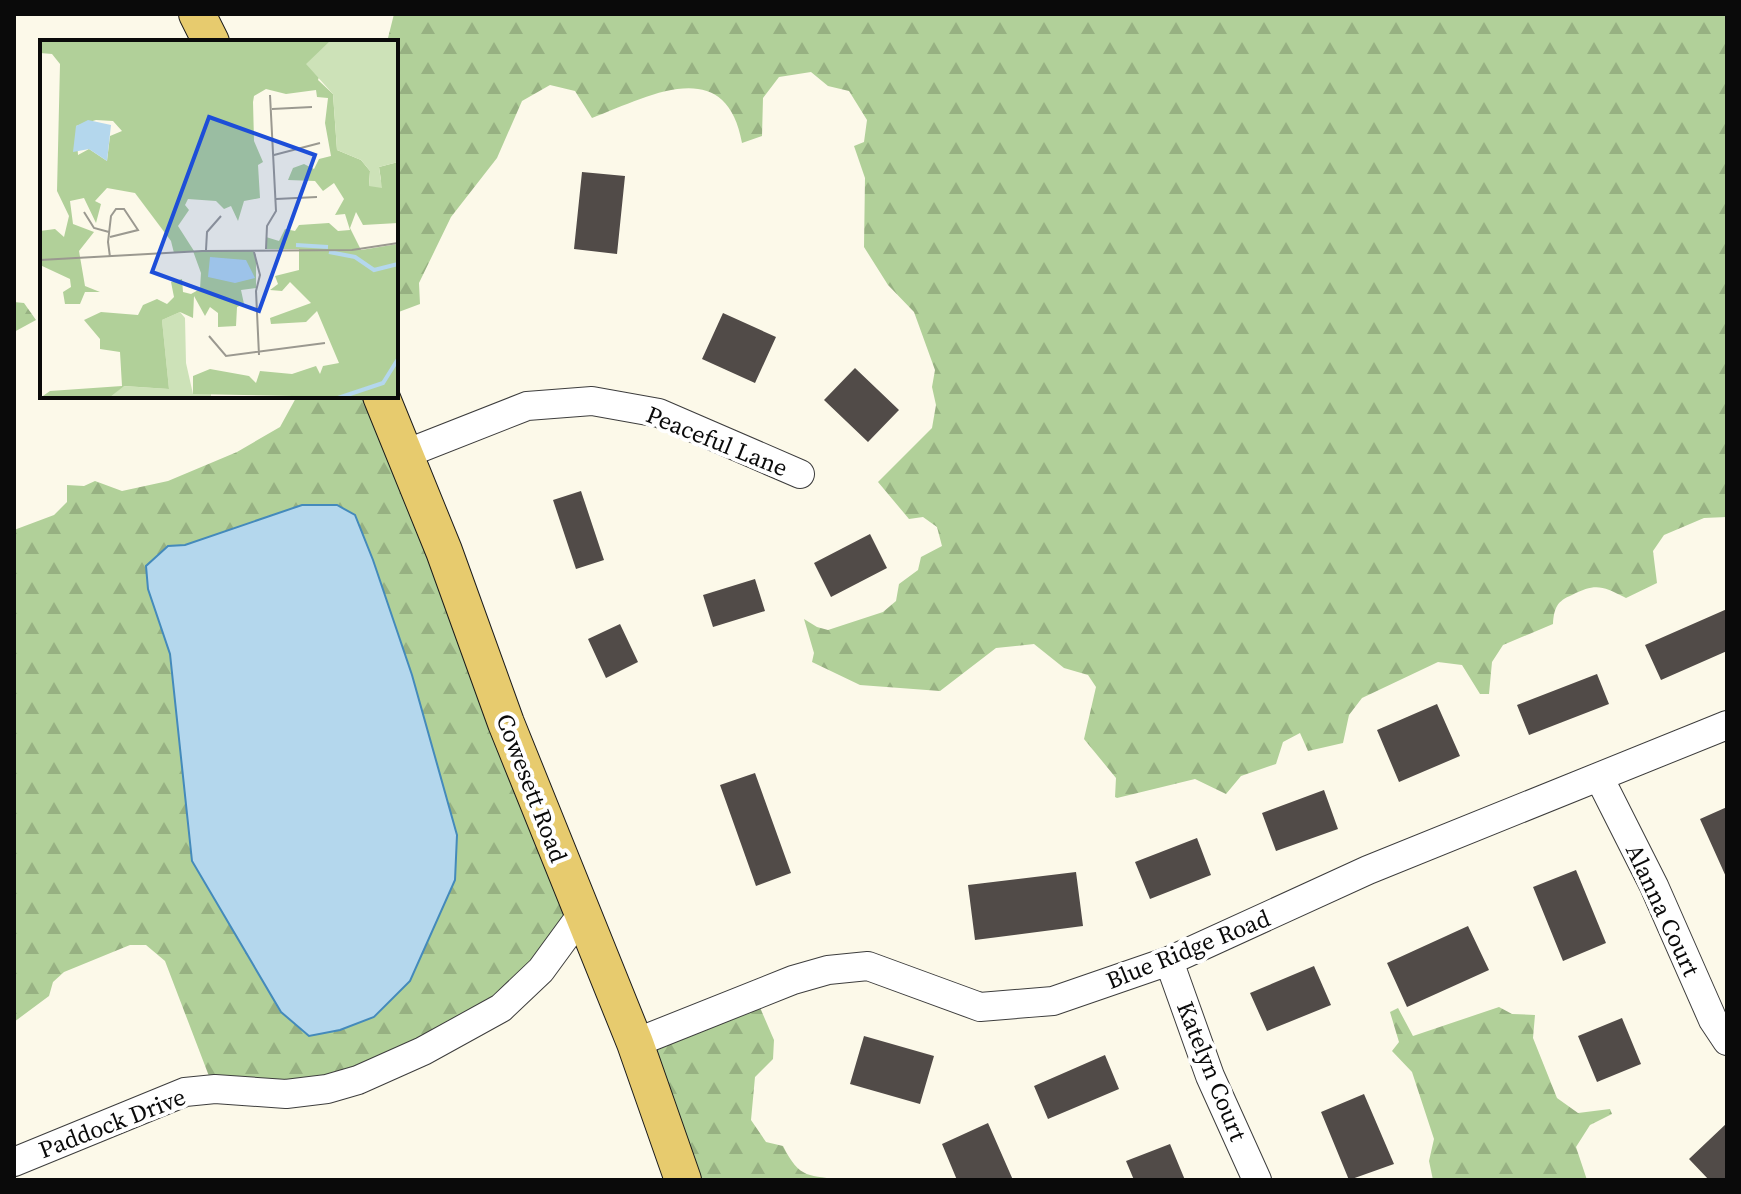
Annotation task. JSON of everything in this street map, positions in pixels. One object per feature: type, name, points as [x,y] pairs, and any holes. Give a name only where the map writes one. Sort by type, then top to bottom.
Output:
[{"type":"main road","points":[[197,14],[210,40]]},
{"type":"main road","name":"Cowesett Road","points":[[382,398],[444,551],[506,723],[635,1043],[683,1180]]},
{"type":"street","name":"Peaceful Lane","points":[[405,454],[527,406],[592,401],[659,413],[800,474]]},
{"type":"street","name":"Blue Ridge Road","points":[[635,1043],[754,994],[828,970],[868,966],[980,1007],[1053,1001],[1169,961],[1368,870],[1600,779],[1727,725]]},
{"type":"street","name":"Alanna Court","points":[[1600,779],[1654,886],[1713,1020],[1727,1041]]},
{"type":"street","name":"Paddock Drive","points":[[14,1162],[185,1092],[215,1089],[286,1094],[327,1089],[358,1080],[423,1051],[501,1008],[541,970],[582,914]]},
{"type":"street","name":"Katelyn Court","points":[[1169,961],[1210,1076],[1257,1180]]},
{"type":"green space","points":[[394,14],[1727,14],[1727,517],[1704,518],[1664,535],[1653,551],[1657,583],[1626,598],[1605,589],[1593,588],[1563,600],[1555,609],[1553,624],[1503,645],[1492,662],[1489,694],[1480,694],[1462,665],[1438,662],[1362,698],[1349,715],[1343,743],[1308,751],[1300,733],[1283,742],[1276,764],[1241,776],[1226,794],[1195,779],[1117,798],[1116,778],[1084,739],[1096,687],[1088,675],[1064,668],[1034,644],[996,648],[940,691],[860,685],[812,662],[814,653],[804,619],[828,630],[883,612],[896,601],[899,584],[918,570],[921,557],[942,546],[937,527],[923,517],[909,519],[878,482],[932,428],[936,405],[932,387],[935,370],[914,312],[888,285],[864,247],[865,178],[854,146],[864,142],[867,120],[849,91],[828,86],[811,72],[779,77],[763,98],[762,136],[742,143],[733,115],[720,98],[702,90],[682,88],[659,93],[592,118],[575,91],[550,85],[522,101],[497,158],[451,217],[419,283],[420,304],[398,312],[398,40],[388,40]]},
{"type":"green space","points":[[14,302],[24,303],[36,320],[14,332]]},
{"type":"green space","points":[[296,398],[384,398],[581,918],[546,967],[361,1077],[212,1084],[165,961],[146,945],[130,945],[64,972],[53,982],[49,996],[14,1022],[14,530],[54,515],[67,502],[67,485],[84,486],[95,481],[122,491],[168,481],[237,452],[280,427]],"holes":[[[168,546],[373,560],[412,674],[455,880],[410,981],[374,1018],[170,654],[148,589]]]},
{"type":"green space","points":[[755,996],[774,1040],[773,1059],[755,1077],[751,1120],[766,1142],[783,1146],[795,1165],[807,1174],[844,1180],[693,1180],[638,1051]]},
{"type":"green space","points":[[1499,1007],[1512,1014],[1535,1015],[1533,1038],[1557,1098],[1578,1113],[1610,1109],[1612,1114],[1590,1125],[1576,1147],[1587,1180],[1433,1180],[1429,1161],[1434,1139],[1412,1072],[1392,1051],[1399,1042],[1390,1012],[1398,1008],[1413,1036]]},
{"type":"water","points":[[302,505],[337,505],[355,515],[412,675],[457,835],[455,880],[410,981],[374,1017],[340,1030],[309,1036],[281,1012],[192,861],[170,654],[148,589],[146,566],[168,546],[185,545]]},
{"type":"building","points":[[582,172],[625,176],[617,254],[574,249]]},
{"type":"building","points":[[723,313],[776,337],[755,383],[702,359]]},
{"type":"building","points":[[855,368],[899,410],[868,442],[824,400]]},
{"type":"building","points":[[581,491],[604,560],[576,569],[553,500]]},
{"type":"building","points":[[870,534],[887,568],[831,597],[814,563]]},
{"type":"building","points":[[755,579],[765,611],[713,627],[703,595]]},
{"type":"building","points":[[1727,609],[1727,651],[1661,680],[1645,645]]},
{"type":"building","points":[[620,624],[638,662],[606,678],[588,639]]},
{"type":"building","points":[[1597,674],[1609,704],[1529,735],[1517,705]]},
{"type":"building","points":[[1437,704],[1460,756],[1399,782],[1377,730]]},
{"type":"building","points":[[755,773],[791,873],[756,886],[720,785]]},
{"type":"building","points":[[1324,790],[1338,829],[1276,851],[1262,813]]},
{"type":"building","points":[[1727,807],[1727,879],[1700,819]]},
{"type":"building","points":[[1197,838],[1211,875],[1150,899],[1135,862]]},
{"type":"building","points":[[1576,870],[1606,943],[1563,961],[1533,887]]},
{"type":"building","points":[[1076,872],[1083,926],[975,940],[968,885]]},
{"type":"building","points":[[1468,926],[1489,970],[1407,1007],[1387,963]]},
{"type":"building","points":[[1314,966],[1331,1005],[1267,1031],[1250,993]]},
{"type":"building","points":[[1622,1018],[1641,1064],[1597,1082],[1578,1036]]},
{"type":"building","points":[[864,1036],[934,1056],[920,1104],[850,1084]]},
{"type":"building","points":[[1105,1055],[1119,1089],[1048,1119],[1034,1086]]},
{"type":"building","points":[[1364,1094],[1394,1164],[1349,1180],[1321,1112]]},
{"type":"building","points":[[988,1123],[1013,1180],[957,1180],[942,1144]]},
{"type":"building","points":[[1727,1123],[1727,1180],[1709,1180],[1689,1159]]},
{"type":"building","points":[[1170,1144],[1185,1180],[1134,1180],[1126,1161]]}]
